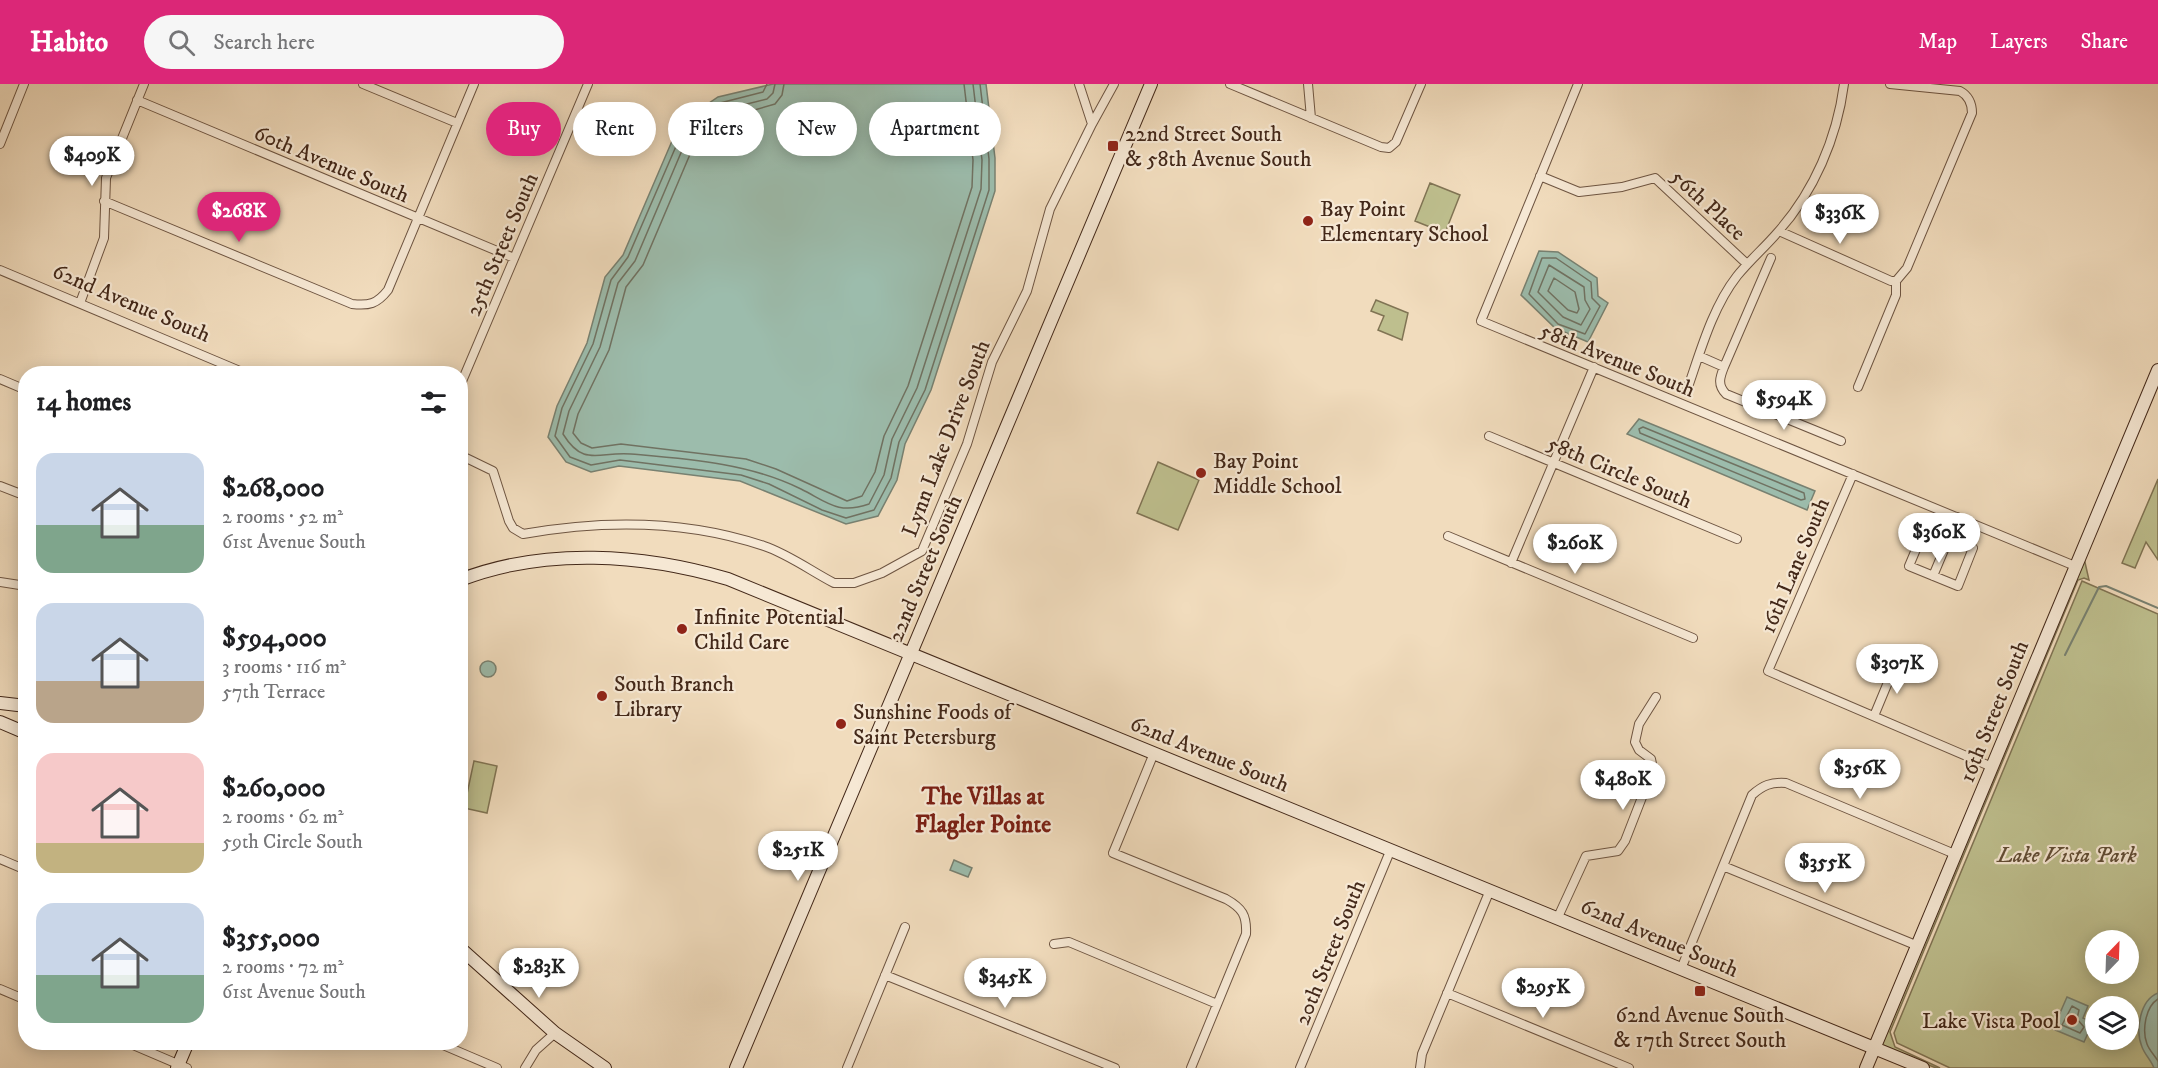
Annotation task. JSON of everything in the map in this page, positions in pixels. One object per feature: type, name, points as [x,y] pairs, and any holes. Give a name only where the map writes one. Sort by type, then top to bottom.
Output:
[{"type":"street","points":[[0,144],[24,84]]},
{"type":"street","points":[[80,303],[104,238],[106,178],[144,84]]},
{"type":"street","points":[[363,84],[457,123]]},
{"type":"street","points":[[104,201],[352,304],[369,306],[381,299],[388,290],[474,84]]},
{"type":"street","name":"25th Street South","points":[[468,367],[588,84]]},
{"type":"street","points":[[1079,84],[1092,124]]},
{"type":"street","points":[[1092,124],[1114,84]]},
{"type":"street","name":"22nd Street South","points":[[735,1068],[1151,84]]},
{"type":"street","points":[[1230,84],[1381,147],[1389,148],[1396,142],[1421,84]]},
{"type":"street","points":[[1308,84],[1311,118]]},
{"type":"street","points":[[1540,176],[1578,84]]},
{"type":"street","points":[[1687,390],[1725,295],[1747,264],[1779,231],[1806,193],[1835,131],[1844,84]]},
{"type":"street","points":[[1858,387],[1896,295],[1896,281],[1907,268],[1972,113],[1971,103],[1966,94],[1960,91],[1890,84]]},
{"type":"street","name":"60th Avenue South","points":[[137,100],[514,258]]},
{"type":"street","name":"Lynn Lake Drive South","points":[[468,459],[493,471],[509,520],[513,528],[523,534],[591,526],[661,526],[701,530],[766,547],[834,583],[854,583],[882,573],[922,551],[968,444],[992,362],[1027,291],[1050,209],[1092,124]]},
{"type":"street","name":"56th Place","points":[[1540,176],[1579,192],[1622,187],[1655,178],[1747,264]]},
{"type":"street","name":"58th Avenue South","points":[[1540,176],[1481,321],[2075,566]]},
{"type":"street","points":[[1779,231],[1801,243],[1891,281],[1896,281]]},
{"type":"street","points":[[1771,258],[1724,367],[1720,381],[1721,389],[1726,394],[1840,441]]},
{"type":"street","name":"62nd Avenue South","points":[[0,270],[228,366]]},
{"type":"street","points":[[1699,356],[1724,367]]},
{"type":"street","points":[[1511,563],[1594,367]]},
{"type":"street","name":"16th Street South","points":[[1866,1068],[2158,370]]},
{"type":"street","points":[[0,380],[18,387]]},
{"type":"street","name":"58th Circle South","points":[[1489,436],[1737,539]]},
{"type":"street","name":"16th Lane South","points":[[1853,474],[1768,671],[1874,716]]},
{"type":"street","points":[[0,486],[18,493]]},
{"type":"street","points":[[1933,576],[1957,517]]},
{"type":"street","points":[[1925,528],[1949,538],[1973,548],[1958,586],[1909,566],[1925,528]]},
{"type":"street","points":[[1448,536],[1693,638]]},
{"type":"street","name":"62nd Avenue South","points":[[468,578],[556,560],[622,558],[658,562],[728,579],[1923,1068]]},
{"type":"street","points":[[0,582],[18,585]]},
{"type":"street","points":[[1896,663],[1874,716],[1992,767]]},
{"type":"street","points":[[1558,917],[1586,856],[1618,851],[1625,841],[1653,770],[1651,759],[1639,750],[1635,742],[1640,724],[1656,697]]},
{"type":"street","points":[[0,703],[18,705]]},
{"type":"street","points":[[0,722],[18,730]]},
{"type":"street","points":[[1154,753],[1113,853],[1226,899],[1239,906],[1246,919],[1246,934],[1191,1068]]},
{"type":"street","points":[[1681,969],[1752,795],[1761,787],[1772,782],[1786,783],[1957,855]]},
{"type":"street","name":"20th Street South","points":[[1300,1068],[1391,849]]},
{"type":"street","points":[[0,859],[18,867]]},
{"type":"street","points":[[1723,866],[1917,946]]},
{"type":"street","points":[[1420,1068],[1422,1054],[1490,890]]},
{"type":"street","points":[[848,1068],[905,927]]},
{"type":"street","points":[[1054,944],[1069,942],[1217,1004]]},
{"type":"street","points":[[468,955],[555,1032],[605,1068]]},
{"type":"street","points":[[885,975],[1115,1068]]},
{"type":"street","points":[[0,989],[18,997]]},
{"type":"street","points":[[1447,993],[1629,1068]]},
{"type":"street","points":[[525,1068],[536,1050],[555,1032]]},
{"type":"street","points":[[144,1050],[181,1067],[186,1050]]},
{"type":"street","points":[[455,1050],[497,1068]]},
{"type":"green space","points":[[1430,183],[1460,195],[1445,233],[1415,221]]},
{"type":"green space","points":[[1376,300],[1408,313],[1402,340],[1378,330],[1384,316],[1371,311]]},
{"type":"green space","points":[[1158,462],[1199,480],[1178,530],[1137,513]]},
{"type":"green space","points":[[2158,479],[2158,560],[2146,542],[2135,568],[2122,563]]},
{"type":"green space","points":[[2084,558],[2089,580],[2084,578],[2078,580],[1890,1032],[1895,1047],[1940,1068],[1936,1068],[1880,1045]]},
{"type":"green space","name":"Lake Vista Park","points":[[2082,581],[2158,614],[2158,1068],[1950,1068],[1897,1043],[1894,1033]]},
{"type":"green space","points":[[474,761],[497,766],[487,813],[468,809],[468,789]]},
{"type":"water","points":[[773,84],[986,84],[988,102],[869,102],[869,156],[995,156],[995,158],[995,191],[931,390],[905,444],[897,480],[878,516],[846,524],[740,481],[619,466],[591,472],[566,462],[548,437],[557,406],[587,343],[605,277],[623,255],[668,150],[668,156],[764,156],[764,102],[711,102],[718,97]]},
{"type":"water","points":[[1539,251],[1558,252],[1597,278],[1598,296],[1608,303],[1588,342],[1555,328],[1521,295]]},
{"type":"water","points":[[1639,419],[1815,491],[1807,510],[1627,434]]},
{"type":"water","points":[[485,661],[491,661],[496,669],[494,675],[485,677],[480,672],[480,666]]},
{"type":"water","points":[[954,860],[972,868],[968,877],[950,870]]},
{"type":"water","points":[[2158,993],[2158,1068],[2154,1068],[2142,1047],[2139,1032],[2143,1009]]},
{"type":"water","name":"Lake Vista Pool","points":[[2067,997],[2085,1005],[2084,1042],[2053,1029]]},
{"type":"waterway","points":[[2065,655],[2099,587],[2106,586],[2158,608]]},
{"type":"place","name":"22nd Street South & 58th Avenue South","points":[[1113,146]]},
{"type":"place","name":"Bay Point Elementary School","points":[[1308,221]]},
{"type":"place","name":"Bay Point Middle School","points":[[1201,473]]},
{"type":"place","name":"Infinite Potential Child Care","points":[[682,629]]},
{"type":"place","name":"South Branch Library","points":[[602,696]]},
{"type":"place","name":"Sunshine Foods of Saint Petersburg","points":[[841,724]]},
{"type":"place","name":"62nd Avenue South & 17th Street South","points":[[1700,991]]},
{"type":"place","name":"Lake Vista Pool","points":[[2072,1020]]},
{"type":"district","name":"The Villas at Flagler Pointe","points":[[983,810]]}]
